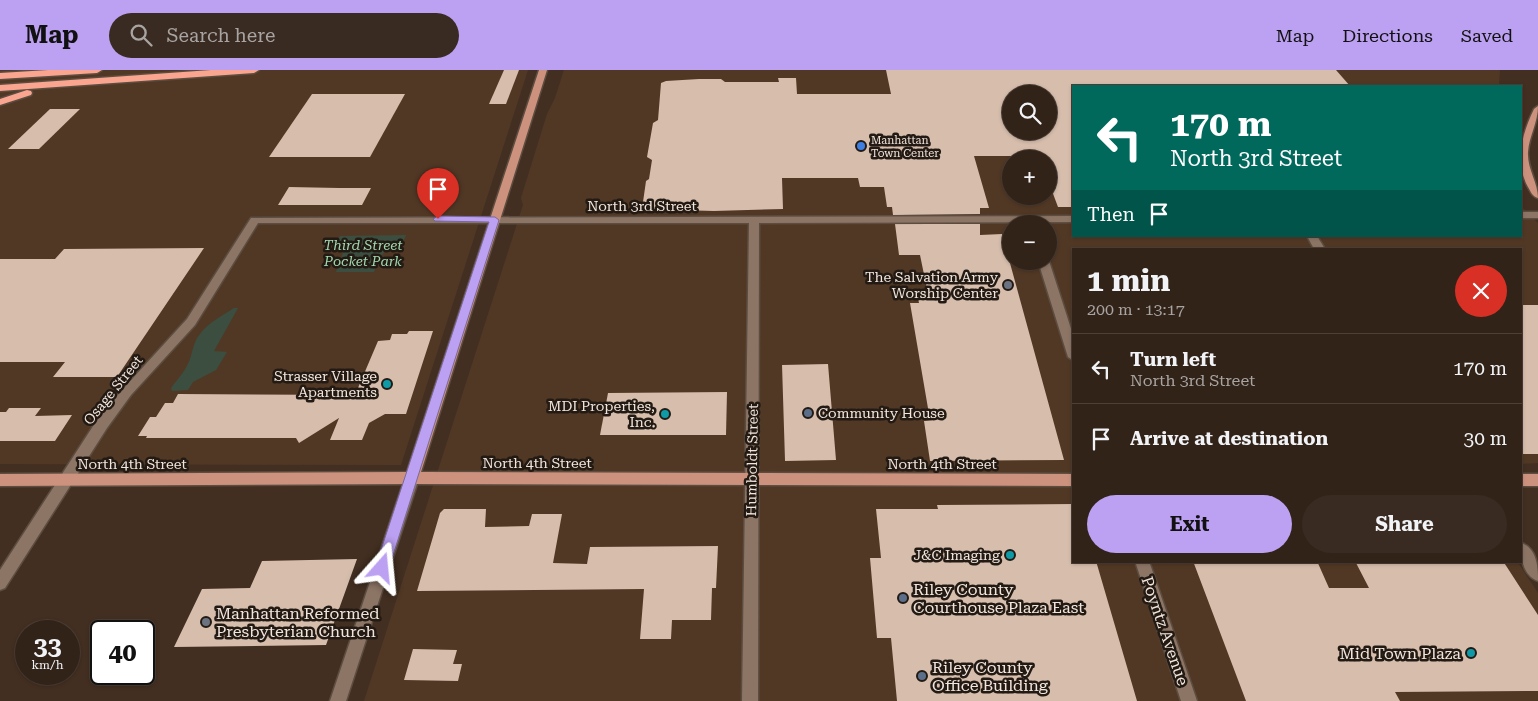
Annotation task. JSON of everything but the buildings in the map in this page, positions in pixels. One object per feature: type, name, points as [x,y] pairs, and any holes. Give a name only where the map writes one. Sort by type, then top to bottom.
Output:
[{"type":"highway","points":[[0,76],[97,70]]},
{"type":"highway","points":[[0,88],[254,70]]},
{"type":"highway","points":[[0,102],[24,94],[119,81]]},
{"type":"main road","points":[[412,478],[543,70]]},
{"type":"main road","points":[[1538,109],[1530,126],[1522,158],[1527,175],[1538,195]]},
{"type":"main road","name":"North 4th Street","points":[[0,480],[412,478],[1072,480]]},
{"type":"main road","points":[[1522,480],[1538,480]]},
{"type":"street","points":[[1522,215],[1538,215]]},
{"type":"street","name":"North 3rd Street","points":[[1057,220],[1072,219]]},
{"type":"street","name":"North 3rd Street","points":[[255,220],[1002,222]]},
{"type":"street","name":"Osage Street","points":[[0,583],[68,481],[102,424],[127,392],[191,322],[255,220]]},
{"type":"street","name":"Humboldt Street","points":[[750,701],[754,220]]},
{"type":"street","points":[[1313,237],[1319,248]]},
{"type":"street","points":[[1045,270],[1072,351]]},
{"type":"street","points":[[338,701],[412,478]]},
{"type":"street","points":[[1522,550],[1538,574]]},
{"type":"street","name":"Poyntz Avenue","points":[[1143,563],[1189,701]]},
{"type":"shaded area","points":[[0,70],[528,70],[401,465],[0,464]]},
{"type":"shaded area","points":[[564,70],[1500,70],[1499,85],[1072,85],[1072,237],[1522,237],[1522,207],[1538,223],[1538,463],[1522,464],[1522,248],[1072,248],[1072,563],[1518,563],[1538,593],[1538,701],[364,701],[523,205],[521,198],[547,114],[555,98]]},
{"type":"green space","name":"Third Street Pocket Park","points":[[406,235],[402,244],[387,249],[374,272],[336,272],[344,250],[343,247],[335,244],[340,236]]},
{"type":"green space","points":[[234,308],[238,308],[214,351],[227,352],[216,370],[193,382],[188,390],[172,391],[171,388],[182,374],[195,343],[203,330]]},
{"type":"place","name":"Manhattan Town Center","points":[[861,146]]},
{"type":"place","name":"The Salvation Army Worship Center","points":[[1008,285]]},
{"type":"place","name":"Strasser Village Apartments","points":[[387,384]]},
{"type":"place","name":"Community House","points":[[808,413]]},
{"type":"place","name":"MDI Properties, Inc.","points":[[665,414]]},
{"type":"place","name":"J&C Imaging","points":[[1010,555]]},
{"type":"place","name":"Riley County Courthouse Plaza East","points":[[903,598]]},
{"type":"place","name":"Manhattan Reformed Presbyterian Church","points":[[206,622]]},
{"type":"place","name":"Mid Town Plaza","points":[[1471,653]]},
{"type":"place","name":"Riley County Office Building","points":[[922,676]]},
{"type":"route","points":[[382,568],[495,220],[438,219]]}]
